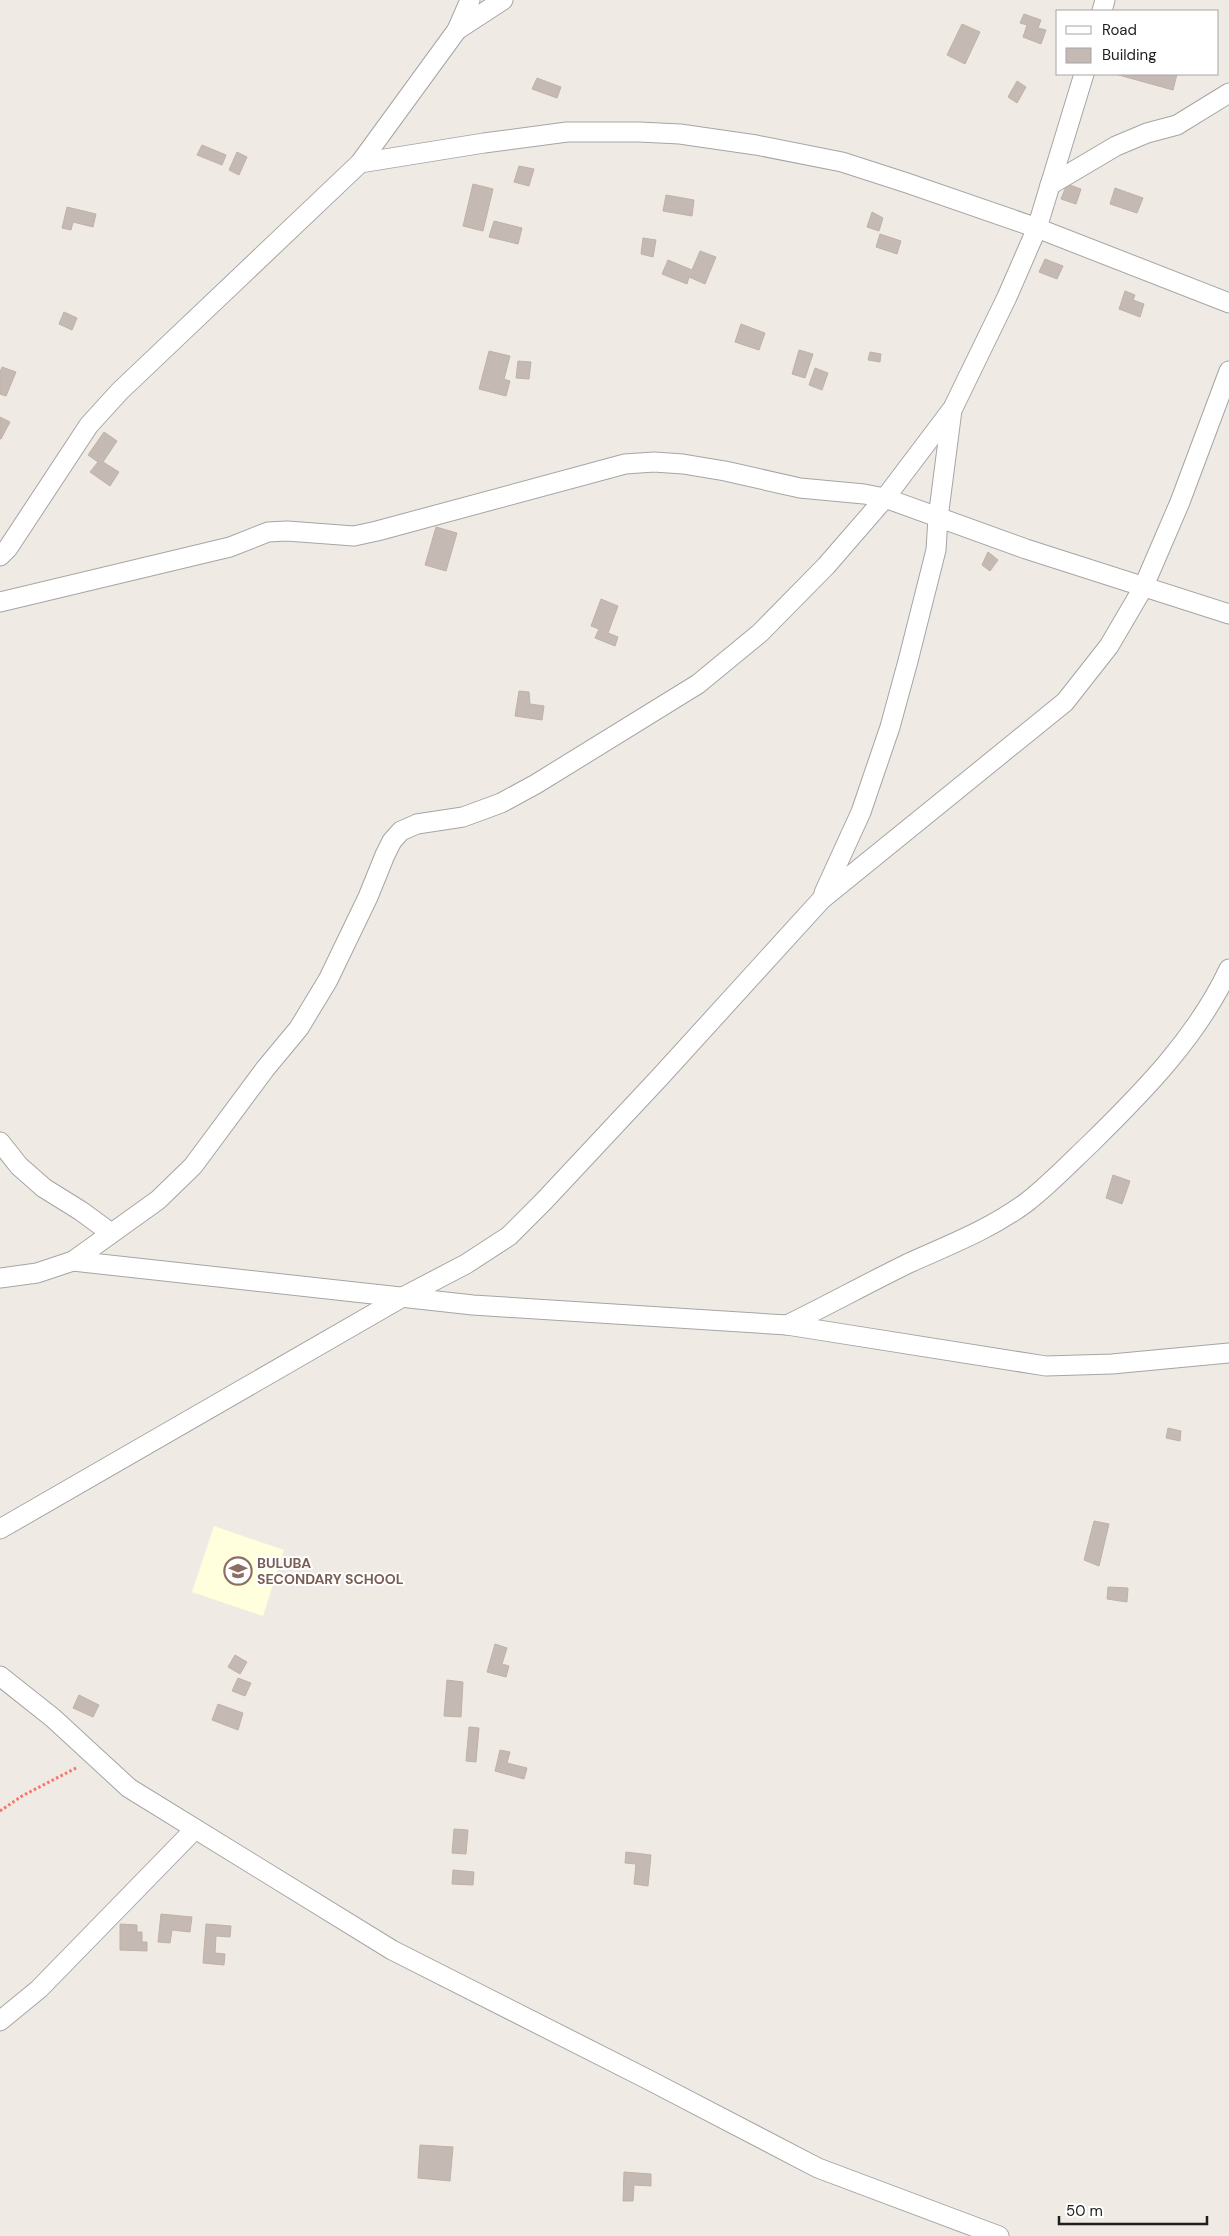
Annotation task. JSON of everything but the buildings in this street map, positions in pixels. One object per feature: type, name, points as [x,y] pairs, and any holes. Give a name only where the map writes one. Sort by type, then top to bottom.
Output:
[{"type":"street","points":[[0,556],[8,548],[89,425],[120,391],[360,163],[456,30],[470,0]]},
{"type":"street","points":[[456,30],[503,0]]},
{"type":"street","points":[[0,1278],[37,1273],[73,1261],[158,1200],[193,1166],[298,1028],[328,980],[368,897],[392,840],[401,831],[417,824],[463,817],[501,803],[536,784],[698,684],[760,633],[826,566],[885,498],[952,408],[1007,297],[1037,228],[1084,75]]},
{"type":"street","points":[[1050,184],[1116,146],[1139,136],[1177,124],[1229,93]]},
{"type":"street","points":[[360,163],[484,142],[567,132],[680,134],[756,145],[842,162],[1037,228],[1229,303]]},
{"type":"street","points":[[0,1529],[401,1298],[466,1264],[509,1236],[660,1077],[822,899],[1065,702],[1109,646],[1143,588],[1180,502],[1229,371]]},
{"type":"street","points":[[822,899],[861,812],[890,727],[936,550],[938,518],[952,408]]},
{"type":"street","points":[[0,602],[220,549],[268,532],[287,531],[354,536],[625,464],[654,462],[683,464],[800,488],[864,494],[885,498],[1026,550],[1229,614]]},
{"type":"street","points":[[787,1325],[908,1264],[980,1231],[1027,1202],[1116,1118],[1164,1067],[1218,993],[1229,969]]},
{"type":"street","points":[[0,1142],[19,1166],[44,1188],[82,1211],[111,1233]]},
{"type":"street","points":[[73,1261],[473,1305],[787,1325],[1046,1366],[1112,1364],[1229,1353]]},
{"type":"street","points":[[0,1676],[53,1718],[129,1788],[392,1950],[818,2168],[999,2236]]},
{"type":"street","points":[[0,2021],[39,1989],[194,1829]]},
{"type":"path","points":[[0,1811],[22,1796],[96,1757]]},
{"type":"shaded area","name":"BULUBA SECONDARY SCHOOL","points":[[214,1526],[284,1550],[263,1616],[192,1592]]},
{"type":"place","name":"BULUBA SECONDARY SCHOOL","points":[[238,1571]]}]
